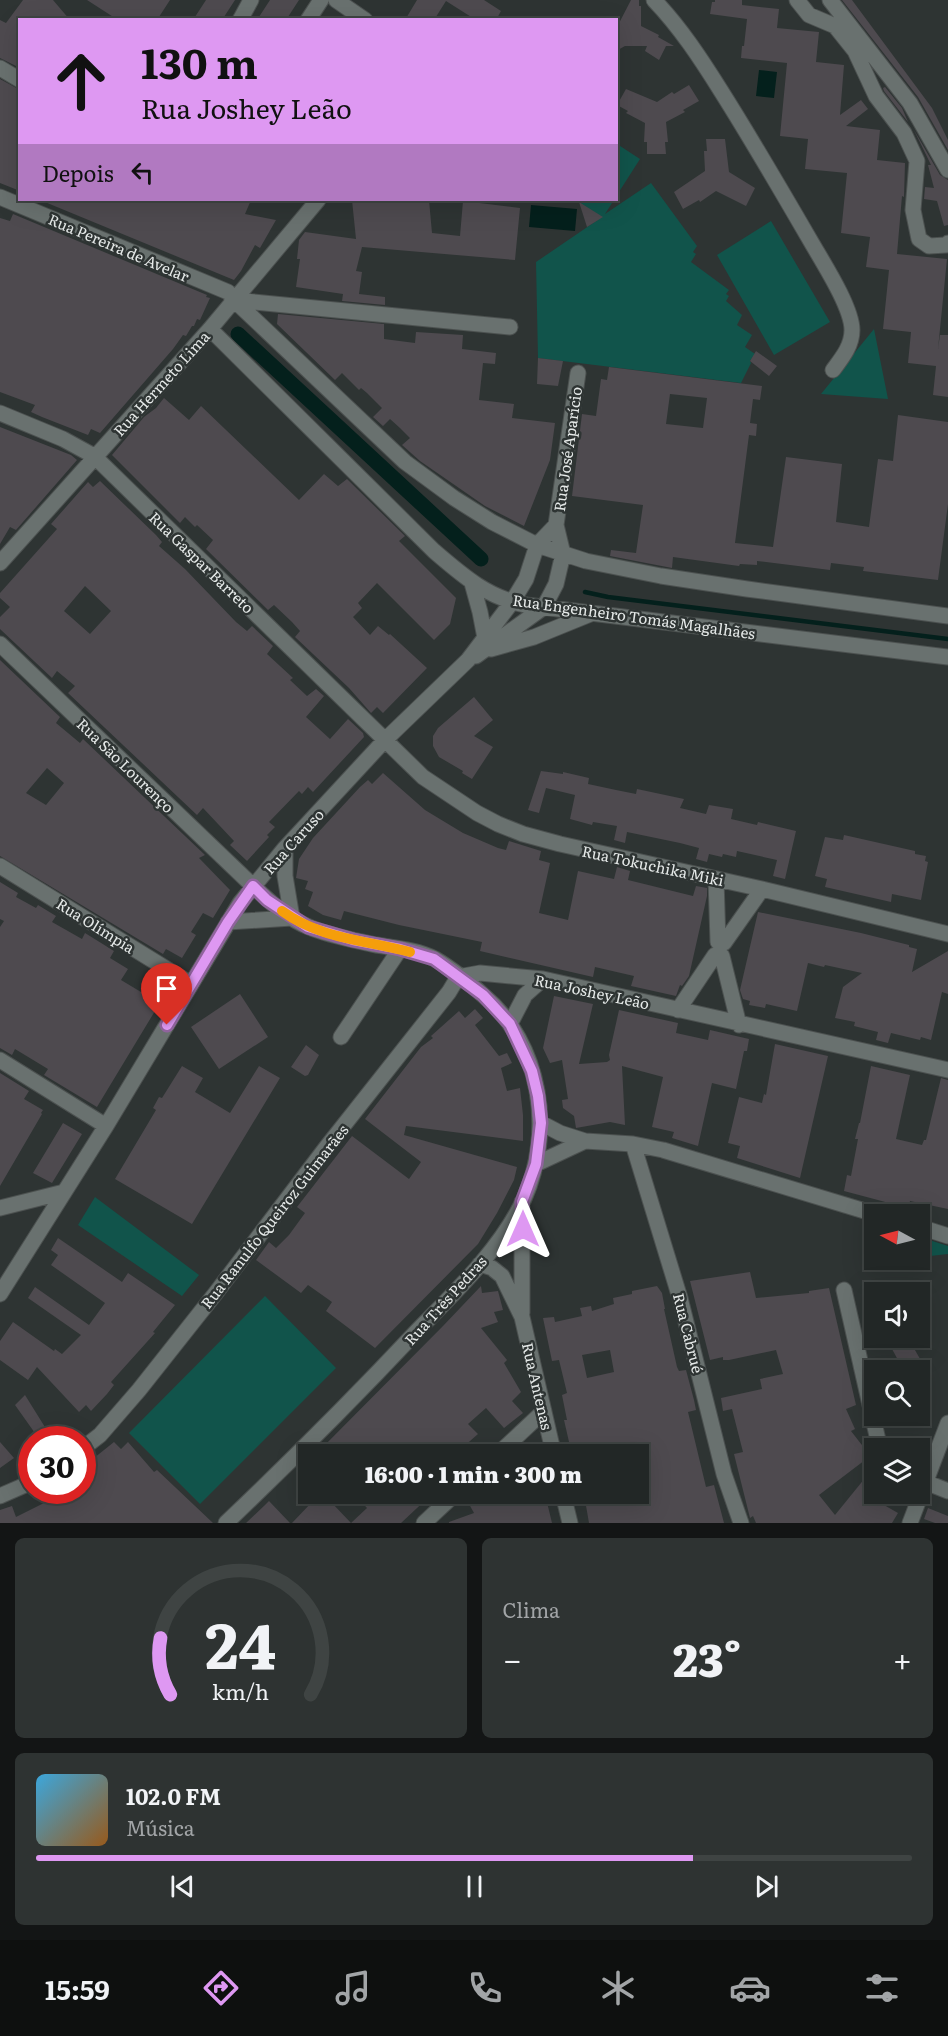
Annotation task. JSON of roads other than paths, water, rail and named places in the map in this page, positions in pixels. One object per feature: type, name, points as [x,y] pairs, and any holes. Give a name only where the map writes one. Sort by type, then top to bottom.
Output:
[{"type":"street","points":[[241,18],[251,0]]},
{"type":"street","points":[[309,18],[321,0]]},
{"type":"street","points":[[336,0],[363,18]]},
{"type":"street","points":[[654,0],[697,53],[756,146],[849,314],[852,329],[851,340],[846,353],[833,370]]},
{"type":"street","points":[[797,0],[809,15],[835,26],[855,51],[876,96],[904,133],[917,161],[913,210],[919,239],[928,246],[948,243]]},
{"type":"street","points":[[830,0],[910,103],[948,170]]},
{"type":"street","points":[[0,68],[18,79]]},
{"type":"street","name":"Rua Pereira de Avelar","points":[[0,197],[228,292],[234,300]]},
{"type":"street","name":"Rua Hermeto Lima","points":[[0,563],[210,329],[317,201]]},
{"type":"street","points":[[234,300],[510,327]]},
{"type":"street","points":[[234,300],[405,462],[454,498],[536,550],[562,559],[736,588],[948,616]]},
{"type":"street","name":"Rua Engenheiro Tomás Magalhães","points":[[210,329],[434,550],[472,583],[490,594],[516,596],[594,613],[948,657]]},
{"type":"street","name":"Rua José Aparício","points":[[562,559],[556,525],[578,373]]},
{"type":"street","name":"Rua Gaspar Barreto","points":[[0,413],[63,439],[94,456],[384,741]]},
{"type":"street","name":"Rua José Aparício","points":[[536,550],[556,525]]},
{"type":"street","name":"Rua Caruso","points":[[485,644],[516,596],[536,550]]},
{"type":"street","points":[[547,603],[562,559]]},
{"type":"street","points":[[472,583],[485,644],[529,639],[594,613]]},
{"type":"street","name":"Rua Caruso","points":[[0,1294],[106,1126],[228,922],[253,886],[384,741],[468,660],[485,644],[547,603]]},
{"type":"street","name":"Rua São Lourenço","points":[[0,644],[253,886]]},
{"type":"street","name":"Rua Tokuchika Miki","points":[[384,741],[423,777],[454,800],[498,824],[523,834],[948,934]]},
{"type":"street","points":[[285,848],[285,876],[292,918]]},
{"type":"street","name":"Rua Olímpia","points":[[0,866],[191,984]]},
{"type":"street","points":[[716,879],[720,949],[739,1025]]},
{"type":"street","points":[[253,886],[292,918],[308,927],[434,959],[458,977]]},
{"type":"street","points":[[678,1010],[762,889]]},
{"type":"street","points":[[228,922],[292,918]]},
{"type":"street","points":[[341,1037],[400,949]]},
{"type":"street","name":"Rua Joshey Leão","points":[[458,977],[480,973],[543,979],[739,1025],[948,1070]]},
{"type":"street","name":"Rua Três Pedras","points":[[226,1523],[370,1381],[480,1264],[522,1202],[536,1164],[541,1123],[532,1071],[510,1024],[489,1000],[458,977]]},
{"type":"street","name":"Rua Ranulfo Queiroz Guimarães","points":[[96,1438],[146,1381],[215,1294],[325,1149],[449,992],[458,977]]},
{"type":"street","points":[[510,1024],[525,994],[543,979]]},
{"type":"street","points":[[0,1060],[106,1126]]},
{"type":"street","points":[[541,1123],[560,1133],[585,1141],[633,1144],[663,1150],[864,1211]]},
{"type":"street","points":[[536,1164],[585,1141]]},
{"type":"street","name":"Rua Cabrué","points":[[633,1144],[681,1298],[724,1474],[741,1523]]},
{"type":"street","points":[[0,1208],[64,1191]]},
{"type":"street","name":"Rua Antenas","points":[[522,1202],[522,1317]]},
{"type":"street","points":[[930,1230],[948,1236]]},
{"type":"street","name":"Rua Antenas","points":[[480,1264],[492,1268],[502,1276],[522,1317],[552,1444]]},
{"type":"street","points":[[844,1290],[878,1438]]},
{"type":"street","points":[[508,1444],[544,1411]]},
{"type":"street","points":[[930,1466],[948,1424]]},
{"type":"street","points":[[930,1485],[948,1491]]},
{"type":"street","points":[[0,1496],[18,1488]]},
{"type":"street","points":[[423,1523],[444,1504]]},
{"type":"street","points":[[565,1504],[570,1523]]},
{"type":"street","points":[[910,1523],[916,1504]]},
{"type":"waterway","points":[[238,334],[481,559]]},
{"type":"waterway","points":[[585,592],[608,597],[948,639]]}]
